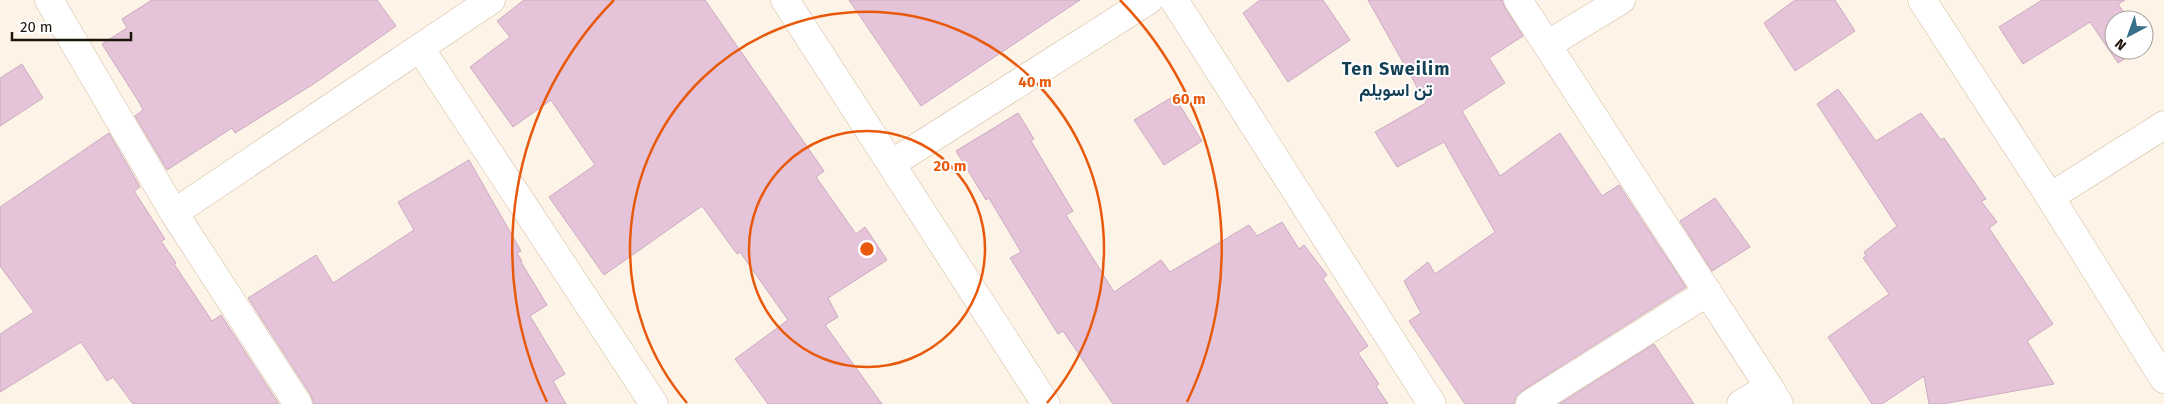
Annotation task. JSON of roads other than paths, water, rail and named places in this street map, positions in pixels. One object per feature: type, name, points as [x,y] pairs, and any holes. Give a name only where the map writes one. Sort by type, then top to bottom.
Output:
[{"type":"street","points":[[49,0],[174,213],[298,404]]},
{"type":"street","points":[[174,213],[491,0]]},
{"type":"street","points":[[785,0],[1046,404]]},
{"type":"street","points":[[891,164],[1149,0]]},
{"type":"street","points":[[1174,0],[1432,404]]},
{"type":"street","points":[[1518,0],[1774,396],[1741,404]]},
{"type":"street","points":[[1547,45],[1621,0]]},
{"type":"street","points":[[1922,0],[2050,197],[2164,379]]},
{"type":"street","points":[[420,48],[654,404]]},
{"type":"street","points":[[2050,197],[2164,125]]},
{"type":"street","points":[[1530,404],[1708,292]]},
{"type":"district","name":"Ten Sweilim تن اسويلم","points":[[1396,79]]}]
